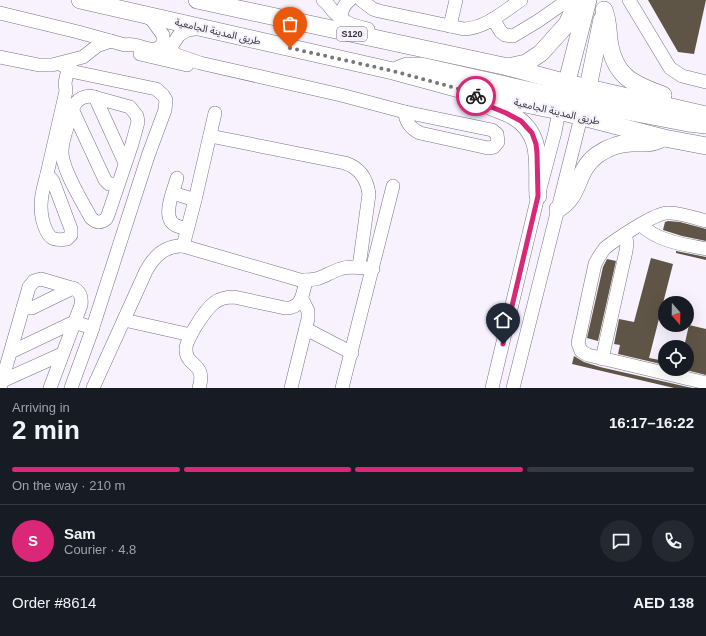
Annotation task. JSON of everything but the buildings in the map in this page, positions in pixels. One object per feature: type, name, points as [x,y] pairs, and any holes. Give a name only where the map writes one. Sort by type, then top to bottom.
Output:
[{"type":"main road","name":"طريق المدينة الجامعية","points":[[80,0],[393,71],[474,93],[563,97],[584,102],[686,110],[706,115]]},
{"type":"main road","name":"طريق المدينة الجامعية","points":[[197,0],[508,67],[563,97]]},
{"type":"main road","points":[[508,67],[526,63],[541,53],[567,24],[572,13],[575,0]]},
{"type":"main road","points":[[563,97],[588,0]]},
{"type":"main road","points":[[584,102],[605,5]]},
{"type":"main road","points":[[605,5],[612,56],[615,63],[624,75],[641,87],[675,100],[686,110]]},
{"type":"main road","points":[[393,71],[407,66],[421,66],[563,97],[573,97],[584,102],[688,123],[706,125]]},
{"type":"main road","points":[[474,93],[484,104],[521,121],[532,133],[536,144],[537,153],[538,196]]},
{"type":"main road","name":"طريق المدينة الجامعية","points":[[584,102],[664,138],[706,146]]},
{"type":"main road","points":[[558,208],[571,197],[585,166],[602,152],[609,148],[623,144],[649,143],[664,138]]},
{"type":"street","points":[[324,1],[344,0]]},
{"type":"street","points":[[341,19],[342,9],[350,0]]},
{"type":"street","points":[[361,0],[373,9],[379,11],[450,26],[470,28],[482,25],[493,19],[521,0]]},
{"type":"street","points":[[450,26],[456,0]]},
{"type":"street","points":[[493,19],[501,32],[509,36],[513,36],[568,0]]},
{"type":"street","points":[[629,0],[670,68],[682,76],[706,82]]},
{"type":"street","points":[[324,1],[341,19],[354,25],[384,33],[395,43]]},
{"type":"street","points":[[0,14],[125,45],[132,44],[153,49],[159,48],[163,44],[164,35],[158,27],[144,15]]},
{"type":"street","points":[[159,59],[167,53],[175,39],[183,32],[200,27]]},
{"type":"street","points":[[84,34],[90,41],[93,49]]},
{"type":"street","points":[[47,174],[66,91],[65,83],[68,68],[93,49],[112,41]]},
{"type":"street","points":[[125,45],[130,50],[137,53],[159,59],[183,64],[200,63]]},
{"type":"street","points":[[171,47],[173,52],[177,55],[200,63],[341,95],[405,112],[492,130],[497,134],[498,142],[494,147],[488,148],[420,133],[409,125],[405,118],[405,112]]},
{"type":"street","points":[[3,60],[68,68],[156,89],[160,91],[166,100],[166,110],[149,152],[92,330],[70,388]]},
{"type":"street","points":[[90,96],[95,97],[130,107],[137,116],[138,122],[106,219],[103,221],[94,221],[91,218],[62,160],[62,146],[72,109],[76,102],[80,99],[90,96]]},
{"type":"street","points":[[95,97],[129,153]]},
{"type":"street","points":[[492,388],[563,97]]},
{"type":"street","points":[[512,388],[584,102]]},
{"type":"street","points":[[72,109],[105,180],[109,184],[117,184]]},
{"type":"street","points":[[183,246],[215,113]]},
{"type":"street","points":[[210,136],[345,163],[356,169],[367,183],[368,194],[359,267]]},
{"type":"street","points":[[129,153],[149,152]]},
{"type":"street","points":[[177,178],[168,209],[169,216],[175,225],[187,229]]},
{"type":"street","points":[[342,388],[393,186]]},
{"type":"street","points":[[173,193],[195,200]]},
{"type":"street","points":[[706,221],[666,213],[658,214],[625,234],[606,248],[598,258],[578,338],[578,347],[588,356],[706,383]]},
{"type":"street","points":[[641,225],[662,239],[706,249]]},
{"type":"street","points":[[602,359],[626,251],[627,243],[625,234]]},
{"type":"street","points":[[93,388],[151,262],[156,256],[168,248],[183,246],[279,274],[306,280],[318,279],[342,268],[373,268]]},
{"type":"street","points":[[1,384],[29,287],[36,280],[43,280],[73,288],[78,291],[82,301],[50,388]]},
{"type":"street","points":[[199,388],[201,380],[200,371],[186,353],[186,344],[209,307],[213,303],[223,298],[234,297],[289,308],[296,306],[302,299],[306,280]]},
{"type":"street","points":[[23,308],[32,308],[73,288]]},
{"type":"street","points":[[291,388],[306,329],[308,315],[302,299]]},
{"type":"street","points":[[124,320],[191,335]]},
{"type":"street","points":[[11,352],[73,325],[92,330]]},
{"type":"street","points":[[306,329],[352,353]]},
{"type":"street","points":[[1,384],[62,354]]},
{"type":"way so far","points":[[290,48],[393,71],[474,93],[476,96]]},
{"type":"route","points":[[476,96],[484,104],[513,116],[527,127],[532,133],[536,144],[538,161],[538,196],[503,344]]}]
